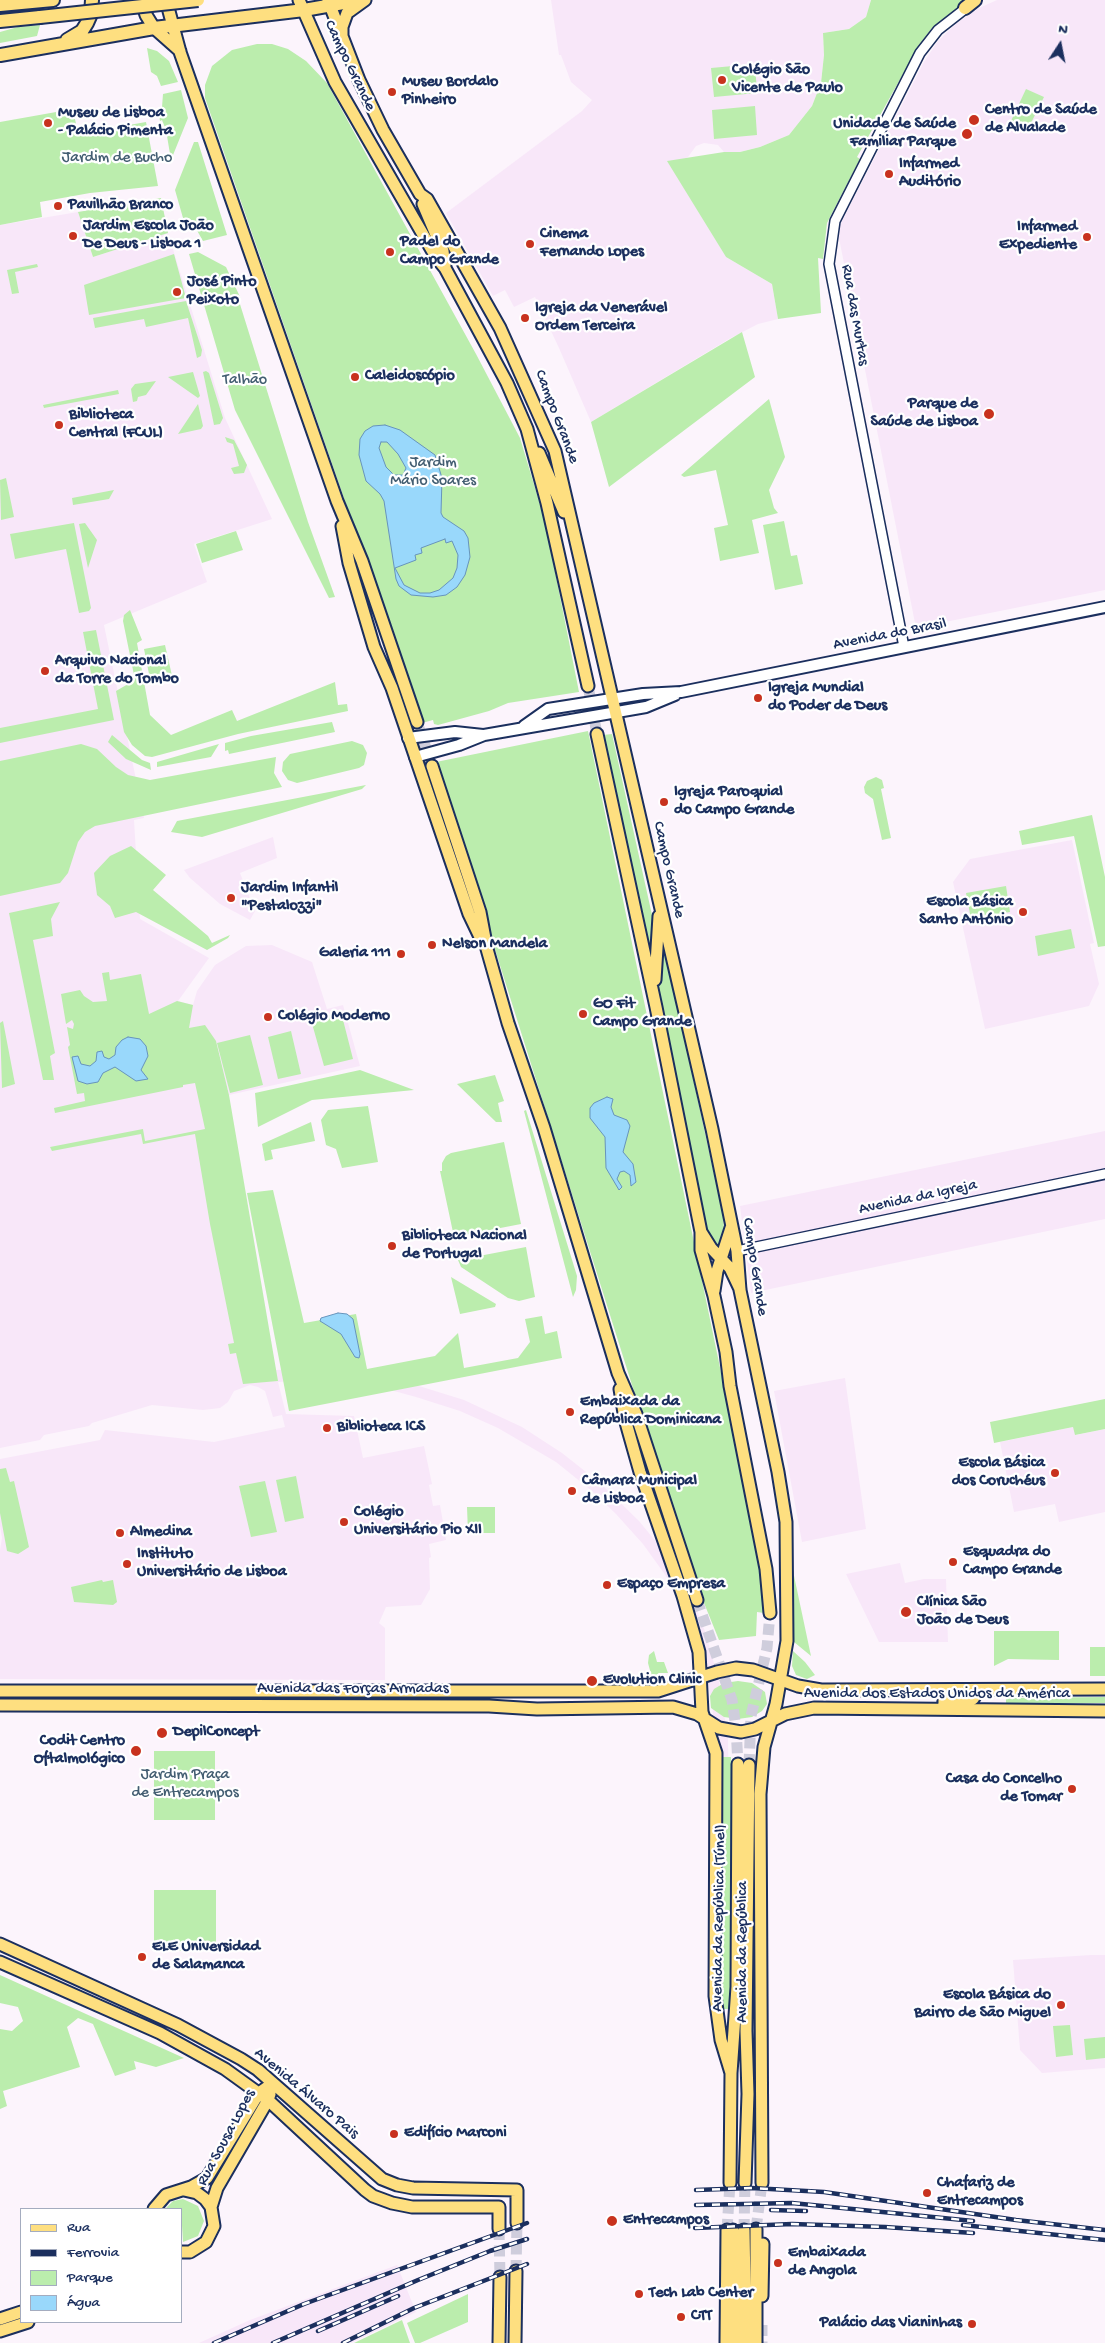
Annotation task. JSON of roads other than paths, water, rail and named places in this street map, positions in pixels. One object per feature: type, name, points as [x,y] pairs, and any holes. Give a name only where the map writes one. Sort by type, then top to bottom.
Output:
[{"type":"highway","points":[[3,4],[53,0]]},
{"type":"highway","points":[[53,45],[82,31],[91,14],[92,0]]},
{"type":"highway","points":[[0,21],[198,0]]},
{"type":"highway","points":[[0,55],[301,5],[360,0]]},
{"type":"highway","points":[[0,25],[20,19]]},
{"type":"main road","points":[[141,0],[146,15],[154,28],[180,52]]},
{"type":"main road","points":[[166,0],[180,52],[337,501],[362,561],[417,722]]},
{"type":"main road","points":[[342,40],[342,27],[347,13],[365,0]]},
{"type":"main road","name":"Campo Grande","points":[[328,3],[342,40],[383,130],[420,194],[427,199],[460,255],[518,364],[555,451],[712,1129],[737,1251],[740,1290],[778,1472],[786,1522],[788,1636],[780,1680]]},
{"type":"main road","name":"Campo Grande","points":[[301,5],[335,82],[445,268],[507,382],[527,429],[547,503],[588,686]]},
{"type":"main road","points":[[420,194],[443,251],[445,268]]},
{"type":"main road","points":[[527,429],[575,533]]},
{"type":"main road","points":[[337,501],[349,563],[374,647],[392,688],[469,914],[487,949]]},
{"type":"main road","name":"Avenida do Brasil","points":[[524,726],[548,710],[643,694],[681,692],[1105,607]]},
{"type":"main road","name":"Avenida do Brasil","points":[[484,735],[524,726],[646,707],[681,692]]},
{"type":"main road","points":[[408,738],[456,732],[484,735]]},
{"type":"main road","points":[[596,734],[656,1007],[701,1232],[700,1250],[714,1296],[766,1569],[770,1613]]},
{"type":"main road","points":[[415,757],[459,745],[484,735]]},
{"type":"main road","points":[[432,766],[480,912],[487,949],[508,1023],[544,1128],[618,1373],[636,1414],[697,1600]]},
{"type":"main road","points":[[656,1007],[655,970],[660,905]]},
{"type":"main road","points":[[714,1296],[714,1281],[731,1228]]},
{"type":"main road","points":[[701,1232],[730,1268],[740,1290]]},
{"type":"main road","points":[[721,1257],[737,1251]]},
{"type":"main road","points":[[618,1373],[625,1419],[640,1472],[684,1596],[699,1652],[703,1717],[714,1726],[733,1731],[755,1729],[771,1721],[780,1680],[753,1670],[741,1668],[725,1670],[701,1678]]},
{"type":"main road","name":"Avenida das Forças Armadas","points":[[0,1692],[658,1692],[701,1678]]},
{"type":"main road","name":"Avenida dos Estados Unidos da América","points":[[780,1680],[798,1686],[821,1690],[1104,1689]]},
{"type":"main road","points":[[944,1709],[944,1700],[973,1699],[979,1690]]},
{"type":"main road","name":"Avenida das Forças Armadas","points":[[0,1705],[489,1706],[536,1709],[668,1706],[686,1709],[703,1717]]},
{"type":"main road","name":"Avenida dos Estados Unidos da América","points":[[771,1721],[792,1712],[814,1708],[1105,1711]]},
{"type":"main road","name":"Avenida da República","points":[[703,1717],[716,1753],[715,1996],[721,2040],[732,2073]]},
{"type":"main road","name":"Avenida da República","points":[[762,2183],[760,2142],[762,2112],[760,1794],[763,1754],[771,1721]]},
{"type":"main road","name":"Avenida da República (Túnel)","points":[[732,2073],[737,1987],[743,1765],[748,2094],[745,2183]]},
{"type":"main road","name":"Avenida Álvaro Pais","points":[[0,1944],[195,2033],[241,2059],[272,2083],[369,2170],[390,2182],[413,2188],[517,2190],[517,2223]]},
{"type":"main road","name":"Avenida Álvaro Pais","points":[[0,1962],[160,2033],[225,2069],[264,2097],[365,2190],[382,2200],[412,2207],[499,2207],[499,2229]]},
{"type":"main road","points":[[730,2183],[732,2073]]},
{"type":"main road","name":"Rua Sousa Lopes","points":[[211,2207],[217,2188],[272,2083]]},
{"type":"main road","points":[[748,2094],[760,2142]]},
{"type":"main road","name":"Rua Sousa Lopes","points":[[155,2208],[166,2195],[191,2187],[207,2178],[264,2097]]},
{"type":"main road","name":"Rua Sousa Lopes","points":[[178,2190],[197,2193],[211,2207],[214,2216],[211,2235],[206,2242],[184,2254]]},
{"type":"main road","points":[[745,2230],[762,2325]]},
{"type":"main road","points":[[726,2343],[745,2230]]},
{"type":"main road","points":[[737,2343],[745,2230]]},
{"type":"main road","points":[[745,2230],[746,2343]]},
{"type":"main road","points":[[745,2230],[756,2343]]},
{"type":"main road","points":[[515,2343],[516,2271]]},
{"type":"main road","points":[[499,2343],[500,2277]]},
{"type":"main road","points":[[0,2319],[20,2312]]},
{"type":"main road","points":[[0,2332],[25,2323]]},
{"type":"street","name":"Rua das Murtas","points":[[904,647],[829,264],[835,221],[910,71],[930,38],[970,4],[980,0]]},
{"type":"street","name":"Avenida da Igreja","points":[[737,1251],[1105,1174]]},
{"type":"water","points":[[385,425],[400,430],[435,455],[442,478],[441,513],[443,517],[464,531],[468,538],[470,557],[465,575],[457,587],[446,595],[433,597],[411,595],[399,586],[396,579],[384,501],[380,494],[366,481],[359,455],[360,439],[365,431],[373,426]],"holes":[[[381,442],[387,442],[398,454],[406,468],[403,475],[394,475],[386,467],[379,448]],[[445,539],[446,543],[452,541],[458,555],[457,568],[453,578],[439,590],[430,593],[420,593],[404,585],[395,568],[416,560],[415,555],[422,553],[421,548]]]},
{"type":"water","points":[[128,1037],[140,1039],[146,1046],[148,1056],[141,1070],[148,1079],[136,1081],[115,1067],[103,1073],[98,1082],[87,1084],[78,1081],[72,1057],[78,1056],[81,1064],[90,1066],[96,1061],[97,1052],[102,1051],[104,1057],[109,1059],[115,1055],[116,1047],[122,1040]]},
{"type":"water","points":[[607,1097],[613,1099],[611,1107],[614,1115],[627,1120],[630,1126],[623,1152],[633,1164],[636,1182],[631,1186],[630,1175],[624,1171],[620,1172],[617,1179],[622,1187],[619,1190],[606,1168],[605,1137],[590,1118],[590,1108],[594,1103]]},
{"type":"water","points":[[338,1313],[347,1314],[353,1319],[360,1354],[359,1358],[355,1357],[341,1334],[320,1321],[321,1318]]},
{"type":"tunnel","points":[[588,686],[597,734]]},
{"type":"tunnel","points":[[417,722],[432,766]]},
{"type":"tunnel","points":[[697,1600],[732,1700],[738,1764]]},
{"type":"tunnel","points":[[749,1765],[751,1716],[767,1648],[770,1613]]},
{"type":"tunnel","points":[[727,2230],[730,2183]]},
{"type":"tunnel","points":[[744,2230],[745,2183]]},
{"type":"tunnel","points":[[756,2229],[762,2183]]},
{"type":"tunnel","points":[[516,2271],[517,2223]]},
{"type":"tunnel","points":[[499,2229],[500,2277]]},
{"type":"tunnel","points":[[762,2325],[762,2343]]},
{"type":"railway","points":[[696,2190],[752,2188],[824,2192],[1016,2220],[1105,2230]]},
{"type":"railway","points":[[696,2205],[792,2203],[973,2221]]},
{"type":"railway","points":[[771,2210],[806,2211]]},
{"type":"railway","points":[[214,2343],[304,2304],[527,2223]]},
{"type":"railway","points":[[695,2228],[792,2224],[885,2227],[973,2233]]},
{"type":"railway","points":[[963,2225],[1105,2240]]},
{"type":"railway","points":[[273,2343],[418,2280],[490,2251],[527,2239]]},
{"type":"railway","points":[[343,2343],[414,2308],[527,2264]]},
{"type":"railway","points":[[318,2331],[398,2296]]},
{"type":"place","name":"Colégio São Vicente de Paulo","points":[[722,80]]},
{"type":"place","name":"Museu Bordalo Pinheiro","points":[[392,92]]},
{"type":"place","name":"Centro de Saúde de Alvalade","points":[[974,120]]},
{"type":"place","name":"Museu de Lisboa - Palácio Pimenta","points":[[48,123]]},
{"type":"place","name":"Unidade de Saúde Familiar Parque","points":[[967,134]]},
{"type":"place","name":"Infarmed Auditório","points":[[889,174]]},
{"type":"place","name":"Pavilhão Branco","points":[[58,206]]},
{"type":"place","name":"Jardim Escola João De Deus - Lisboa 1","points":[[73,236]]},
{"type":"place","name":"Infarmed Expediente","points":[[1087,237]]},
{"type":"place","name":"Cinema Fernando Lopes","points":[[530,244]]},
{"type":"place","name":"Padel do Campo Grande","points":[[390,252]]},
{"type":"place","name":"José Pinto Peixoto","points":[[177,292]]},
{"type":"place","name":"Igreja da Venerável Ordem Terceira","points":[[525,318]]},
{"type":"place","name":"Caleidoscópio","points":[[355,377]]},
{"type":"place","name":"Parque de Saúde de Lisboa","points":[[989,414]]},
{"type":"place","name":"Biblioteca Central (FCUL)","points":[[59,425]]},
{"type":"place","name":"Arquivo Nacional da Torre do Tombo","points":[[45,671]]},
{"type":"place","name":"Igreja Mundial do Poder de Deus","points":[[758,698]]},
{"type":"place","name":"Igreja Paroquial do Campo Grande","points":[[664,802]]},
{"type":"place","name":"Jardim Infantil \"Pestalozzi\"","points":[[231,898]]},
{"type":"place","name":"Escola Básica Santo António","points":[[1023,912]]},
{"type":"place","name":"Nelson Mandela","points":[[432,945]]},
{"type":"place","name":"Galeria 111","points":[[401,954]]},
{"type":"place","name":"GO Fit Campo Grande","points":[[583,1014]]},
{"type":"place","name":"Colégio Moderno","points":[[268,1017]]},
{"type":"place","name":"Biblioteca Nacional de Portugal","points":[[392,1246]]},
{"type":"place","name":"Embaixada da República Dominicana","points":[[570,1412]]},
{"type":"place","name":"Biblioteca ICS","points":[[327,1428]]},
{"type":"place","name":"Escola Básica dos Coruchéus","points":[[1055,1473]]},
{"type":"place","name":"Câmara Municipal de Lisboa","points":[[572,1491]]},
{"type":"place","name":"Colégio Universitário Pio XII","points":[[344,1522]]},
{"type":"place","name":"Almedina","points":[[120,1533]]},
{"type":"place","name":"Esquadra do Campo Grande","points":[[953,1562]]},
{"type":"place","name":"Instituto Universitário de Lisboa","points":[[127,1564]]},
{"type":"place","name":"Espaço Empresa","points":[[607,1585]]},
{"type":"place","name":"Clínica São João de Deus","points":[[906,1612]]},
{"type":"place","name":"Evolution Clinic","points":[[592,1681]]},
{"type":"place","name":"DepilConcept","points":[[162,1733]]},
{"type":"place","name":"Codit Centro Oftalmológico","points":[[136,1751]]},
{"type":"place","name":"Casa do Concelho de Tomar","points":[[1072,1789]]},
{"type":"place","name":"ELE Universidad de Salamanca","points":[[142,1957]]},
{"type":"place","name":"Escola Básica do Bairro de São Miguel","points":[[1061,2005]]},
{"type":"place","name":"Edifício Marconi","points":[[394,2134]]},
{"type":"place","name":"Chafariz de Entrecampos","points":[[927,2193]]},
{"type":"place","name":"Entrecampos","points":[[612,2221]]},
{"type":"place","name":"Embaixada de Angola","points":[[778,2263]]},
{"type":"place","name":"Tech Lab Center","points":[[639,2294]]},
{"type":"place","name":"CTT","points":[[681,2317]]},
{"type":"place","name":"Palácio das Vianinhas","points":[[972,2324]]},
{"type":"park label","name":"Jardim de Bucho","points":[[117,159]]},
{"type":"park label","name":"Talhão","points":[[245,381]]},
{"type":"park label","name":"Jardim Mário Soares","points":[[433,473]]},
{"type":"park label","name":"Jardim Praça de Entrecampos","points":[[185,1785]]}]
